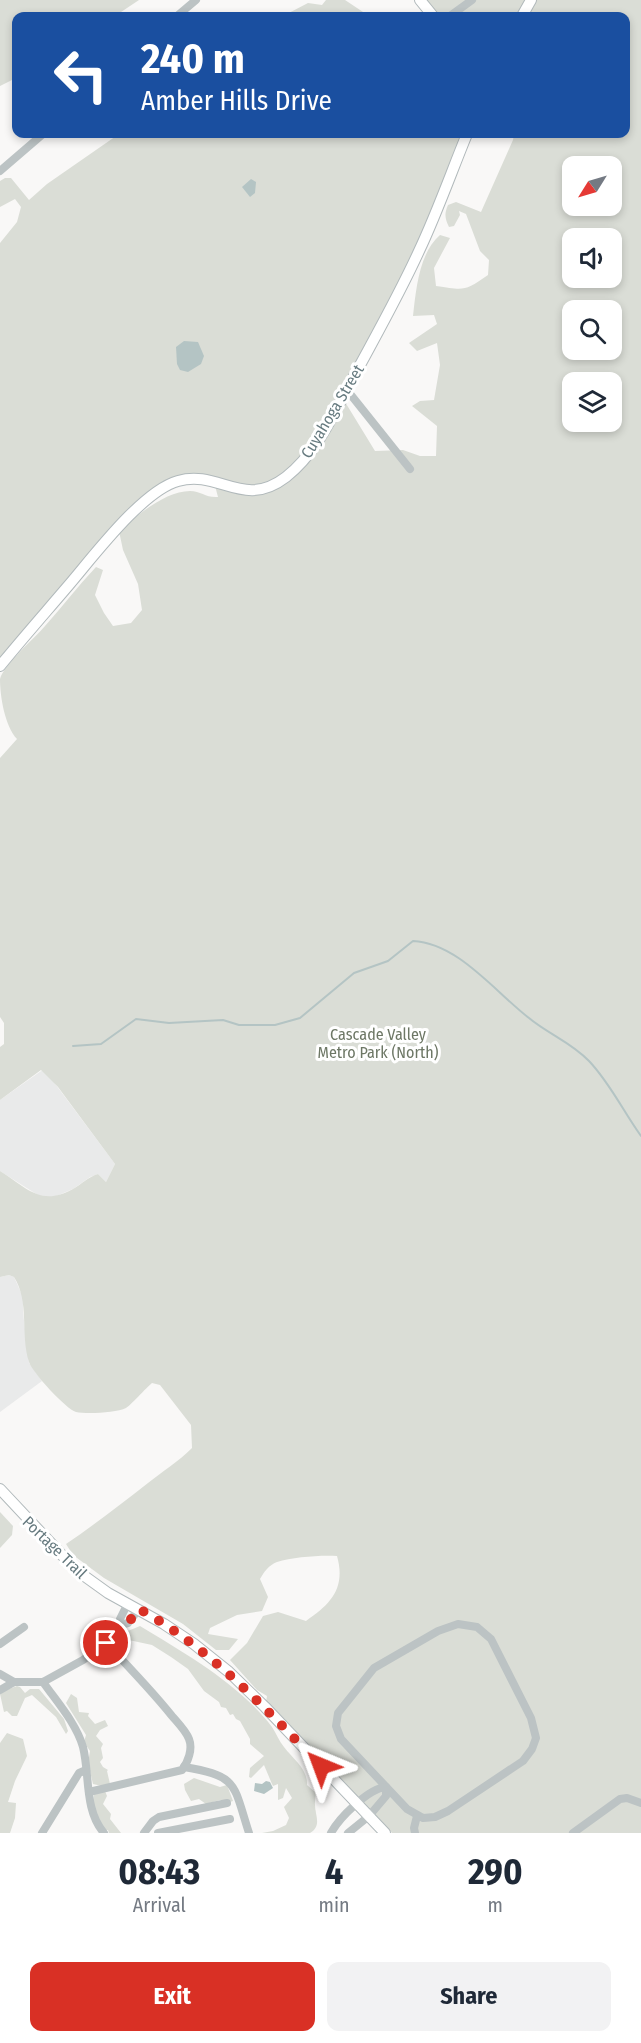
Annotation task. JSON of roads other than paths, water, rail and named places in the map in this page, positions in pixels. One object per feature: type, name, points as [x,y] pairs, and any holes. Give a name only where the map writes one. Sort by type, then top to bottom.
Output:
[{"type":"street","points":[[182,12],[196,0]]},
{"type":"street","points":[[420,0],[430,12]]},
{"type":"street","points":[[456,12],[472,0]]},
{"type":"street","points":[[0,171],[38,138]]},
{"type":"street","name":"Cuyahoga Street","points":[[0,666],[93,557],[153,495],[177,481],[194,478],[244,491],[261,490],[277,484],[295,470],[308,455],[346,390],[415,261],[464,138]]},
{"type":"street","points":[[346,390],[410,469]]},
{"type":"street","name":"Portage Trail","points":[[0,1490],[76,1570],[108,1593],[139,1609],[194,1644],[229,1672],[266,1707],[385,1833]]},
{"type":"street","points":[[0,1674],[14,1682],[43,1682],[83,1660],[106,1643],[120,1625],[120,1619],[128,1604]]},
{"type":"street","points":[[120,1625],[128,1623],[139,1609]]},
{"type":"street","points":[[468,1624],[482,1629],[496,1647],[531,1718],[536,1732],[528,1755],[518,1765],[448,1812],[428,1818],[417,1816],[407,1809],[386,1787],[338,1735],[336,1721],[338,1713],[370,1672],[378,1666],[448,1626],[468,1624]]},
{"type":"street","points":[[0,1644],[24,1628]]},
{"type":"street","points":[[106,1643],[152,1692],[190,1740],[184,1767]]},
{"type":"street","points":[[0,1690],[14,1682]]},
{"type":"street","points":[[43,1682],[74,1726],[83,1747],[96,1824],[104,1833]]},
{"type":"street","points":[[89,1792],[173,1773],[184,1767],[207,1771],[227,1779],[233,1785],[249,1833]]},
{"type":"street","points":[[42,1833],[79,1773],[86,1770]]},
{"type":"street","points":[[331,1833],[357,1803],[378,1787],[386,1787]]},
{"type":"street","points":[[348,1833],[369,1816],[387,1796],[386,1787]]},
{"type":"street","points":[[573,1833],[620,1799],[636,1800],[641,1803]]},
{"type":"street","points":[[144,1833],[159,1817],[227,1803]]},
{"type":"street","points":[[415,1833],[417,1816]]},
{"type":"street","points":[[158,1833],[230,1819]]},
{"type":"waterway","points":[[73,1046],[101,1044],[136,1019],[169,1023],[223,1020],[239,1025],[275,1025],[300,1018],[354,973],[388,961],[413,941],[430,944],[461,959],[529,1018],[582,1054],[603,1078],[641,1136]]},
{"type":"park label","name":"Cascade Valley Metro Park (North)","points":[[378,1043]]}]
